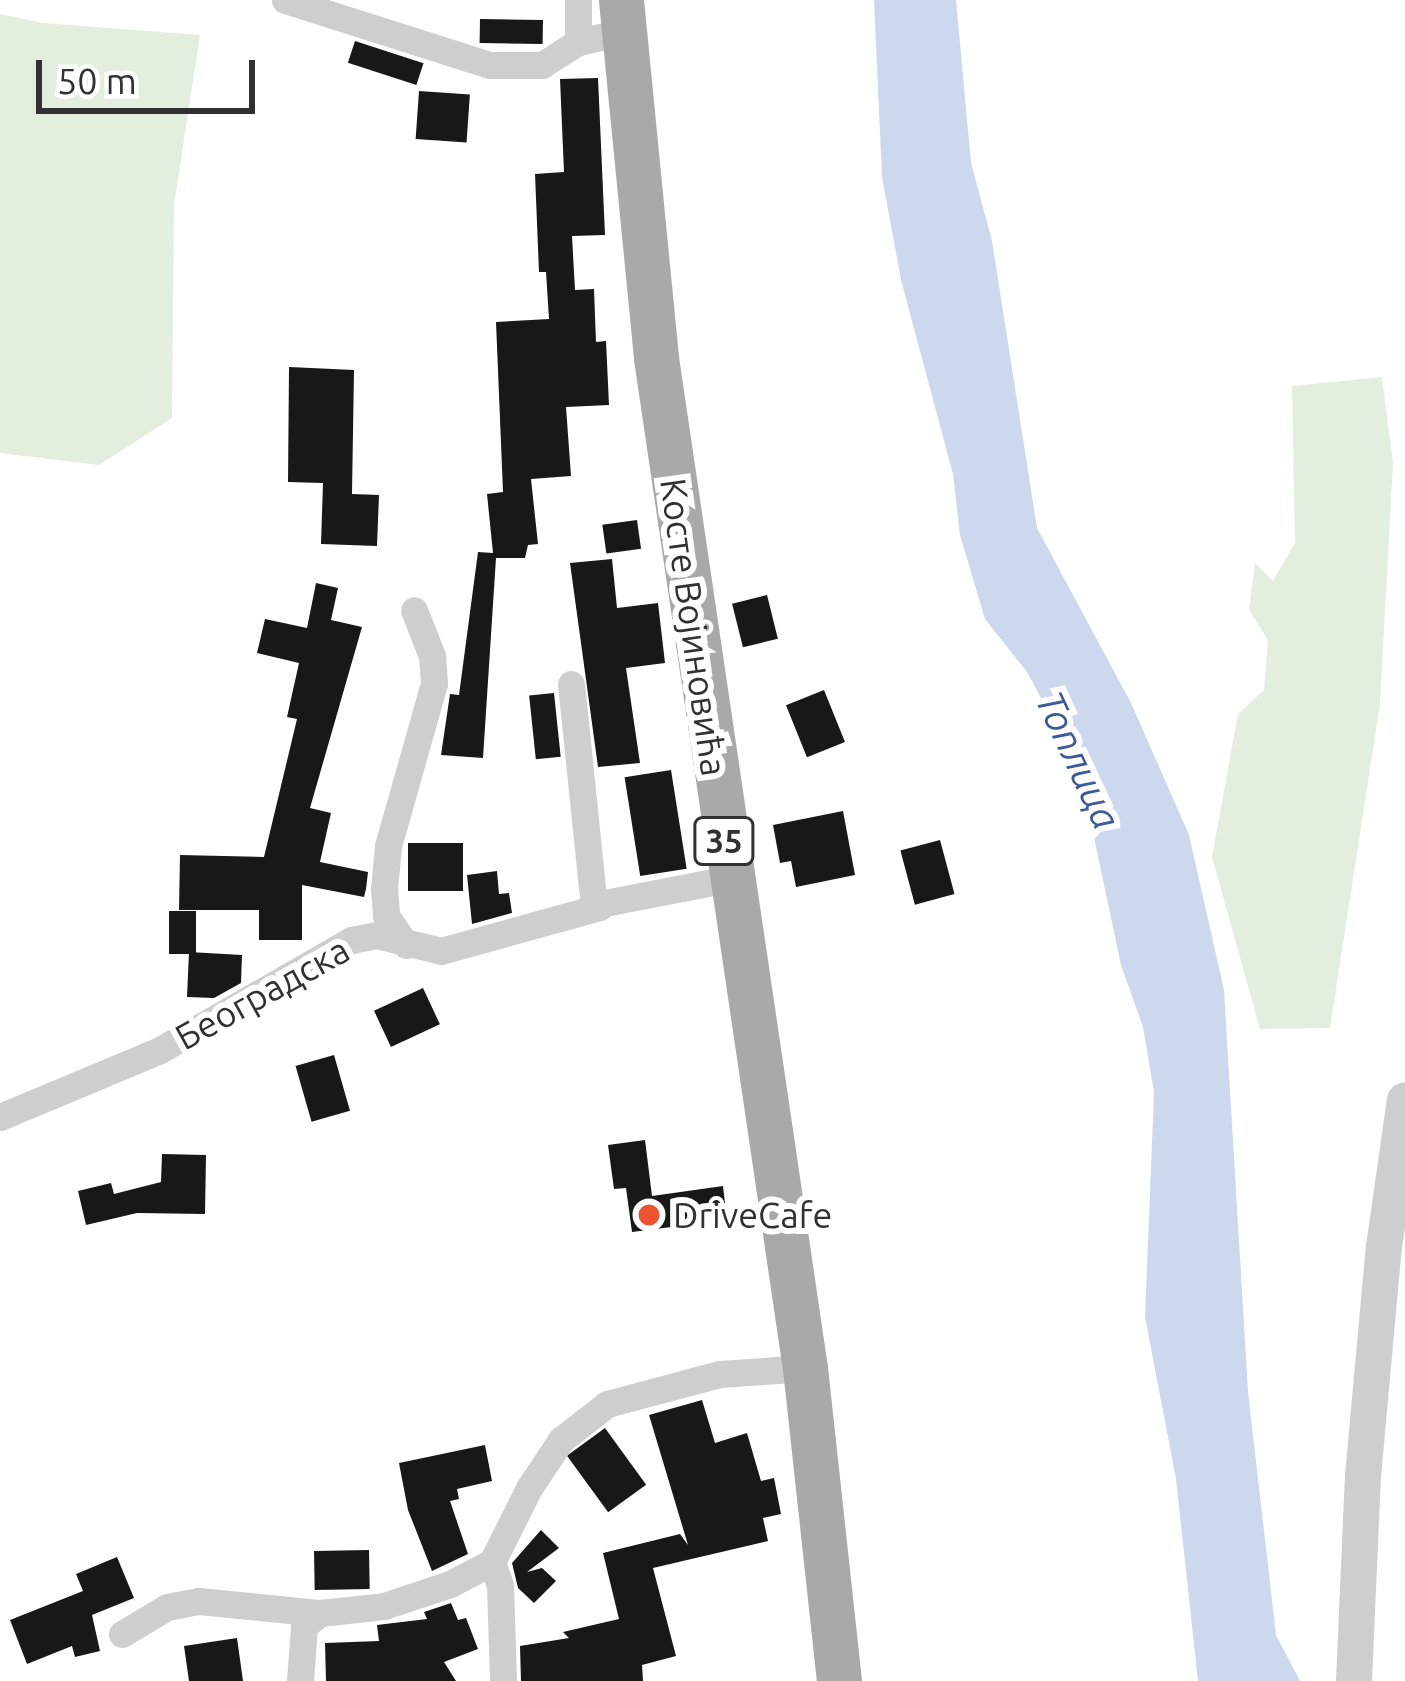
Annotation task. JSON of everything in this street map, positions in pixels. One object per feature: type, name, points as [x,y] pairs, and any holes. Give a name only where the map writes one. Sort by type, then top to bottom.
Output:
[{"type":"main road","name":"Косте Војиновића","points":[[622,16],[644,272],[729,879],[805,1368],[837,1681]]},
{"type":"street","points":[[285,0],[490,65],[542,65],[622,16]]},
{"type":"street","points":[[578,0],[578,42]]},
{"type":"street","points":[[406,945],[386,915],[384,889],[388,846],[434,683],[432,656],[414,610]]},
{"type":"street","points":[[571,684],[590,899],[600,907]]},
{"type":"street","name":"Београдска","points":[[0,1117],[160,1050],[351,940],[376,934],[441,951],[600,907],[729,879]]},
{"type":"street","points":[[1354,1681],[1363,1476],[1384,1247],[1405,1100]]},
{"type":"street","points":[[122,1634],[167,1606],[199,1600],[320,1613],[384,1606],[450,1584],[492,1562],[529,1488],[560,1440],[608,1404],[721,1374],[805,1368]]},
{"type":"street","points":[[492,1562],[500,1585],[503,1681]]},
{"type":"street","points":[[300,1681],[304,1627],[320,1613]]},
{"type":"green space","points":[[0,14],[43,23],[200,35],[174,205],[172,418],[99,465],[0,453]]},
{"type":"green space","points":[[1382,377],[1393,463],[1380,704],[1330,1028],[1260,1029],[1212,857],[1238,714],[1264,690],[1268,640],[1249,610],[1255,563],[1273,581],[1295,543],[1292,386]]},
{"type":"water","name":"Топлица","points":[[874,0],[956,0],[971,163],[992,241],[1037,528],[1131,703],[1189,835],[1224,990],[1248,1392],[1276,1635],[1300,1681],[1198,1681],[1176,1479],[1145,1317],[1154,1092],[1143,1027],[1121,965],[1080,771],[1027,672],[985,619],[960,535],[953,474],[901,280],[882,177]]},
{"type":"building","points":[[480,19],[543,20],[543,44],[480,43]]},
{"type":"building","points":[[355,41],[423,63],[416,85],[348,63]]},
{"type":"building","points":[[598,78],[605,235],[572,236],[575,290],[594,289],[596,342],[606,341],[609,405],[566,407],[571,476],[531,479],[538,544],[528,545],[525,558],[496,558],[483,758],[441,755],[450,694],[459,695],[478,552],[493,553],[487,494],[503,492],[496,322],[549,319],[546,272],[539,272],[535,174],[564,172],[560,79]]},
{"type":"building","points":[[419,91],[470,95],[467,142],[416,139]]},
{"type":"building","points":[[289,367],[354,370],[352,494],[379,495],[377,546],[321,544],[323,483],[288,482]]},
{"type":"building","points":[[637,520],[641,549],[606,554],[602,525]]},
{"type":"building","points":[[612,559],[617,608],[658,603],[665,663],[626,668],[640,763],[598,767],[570,563]]},
{"type":"building","points":[[316,583],[338,588],[331,620],[362,627],[310,808],[331,813],[320,862],[368,872],[366,889],[364,897],[302,885],[302,940],[259,940],[259,910],[179,910],[180,855],[264,857],[297,719],[287,717],[299,663],[257,653],[265,619],[307,628]]},
{"type":"building","points":[[767,595],[778,639],[743,647],[732,604]]},
{"type":"building","points":[[824,690],[845,742],[807,757],[786,705]]},
{"type":"building","points":[[554,693],[561,757],[536,759],[529,696]]},
{"type":"building","points":[[671,770],[687,869],[640,876],[625,777]]},
{"type":"building","points":[[843,811],[855,875],[796,887],[791,861],[780,863],[773,825]]},
{"type":"building","points":[[940,840],[954,894],[915,905],[900,851]]},
{"type":"building","points":[[408,843],[463,843],[463,891],[408,891]]},
{"type":"building","points":[[497,871],[499,894],[509,893],[512,913],[472,924],[467,875]]},
{"type":"building","points":[[169,911],[196,911],[196,954],[169,954]]},
{"type":"building","points":[[189,952],[242,955],[241,983],[214,998],[187,997]]},
{"type":"building","points":[[423,988],[440,1024],[391,1047],[374,1011]]},
{"type":"building","points":[[334,1055],[350,1111],[312,1122],[296,1066]]},
{"type":"building","points":[[645,1140],[652,1196],[723,1186],[727,1220],[632,1232],[626,1188],[614,1189],[608,1145]]},
{"type":"building","points":[[162,1154],[206,1155],[205,1214],[137,1213],[86,1225],[78,1191],[111,1183],[114,1194],[161,1182]]},
{"type":"building","points":[[702,1400],[715,1443],[747,1433],[761,1481],[774,1478],[781,1514],[763,1518],[768,1541],[653,1568],[676,1656],[642,1665],[643,1681],[521,1681],[520,1646],[569,1638],[563,1632],[619,1619],[603,1553],[680,1534],[688,1545],[649,1415]]},
{"type":"building","points":[[605,1428],[646,1485],[608,1512],[567,1456]]},
{"type":"building","points":[[485,1445],[492,1481],[457,1489],[459,1499],[450,1501],[468,1554],[432,1571],[408,1510],[399,1463]]},
{"type":"building","points":[[541,1530],[559,1548],[527,1572],[542,1568],[556,1581],[534,1603],[518,1588],[512,1563]]},
{"type":"building","points":[[369,1550],[370,1589],[315,1590],[314,1551]]},
{"type":"building","points":[[117,1557],[134,1598],[92,1615],[100,1651],[75,1657],[72,1646],[27,1664],[10,1620],[83,1591],[76,1574]]},
{"type":"building","points":[[451,1603],[458,1620],[466,1618],[478,1649],[444,1662],[456,1681],[326,1681],[325,1643],[379,1641],[377,1625],[427,1619],[424,1612]]},
{"type":"building","points":[[237,1638],[243,1681],[189,1681],[184,1646]]},
{"type":"place","name":"DriveCafe","points":[[649,1215]]}]
